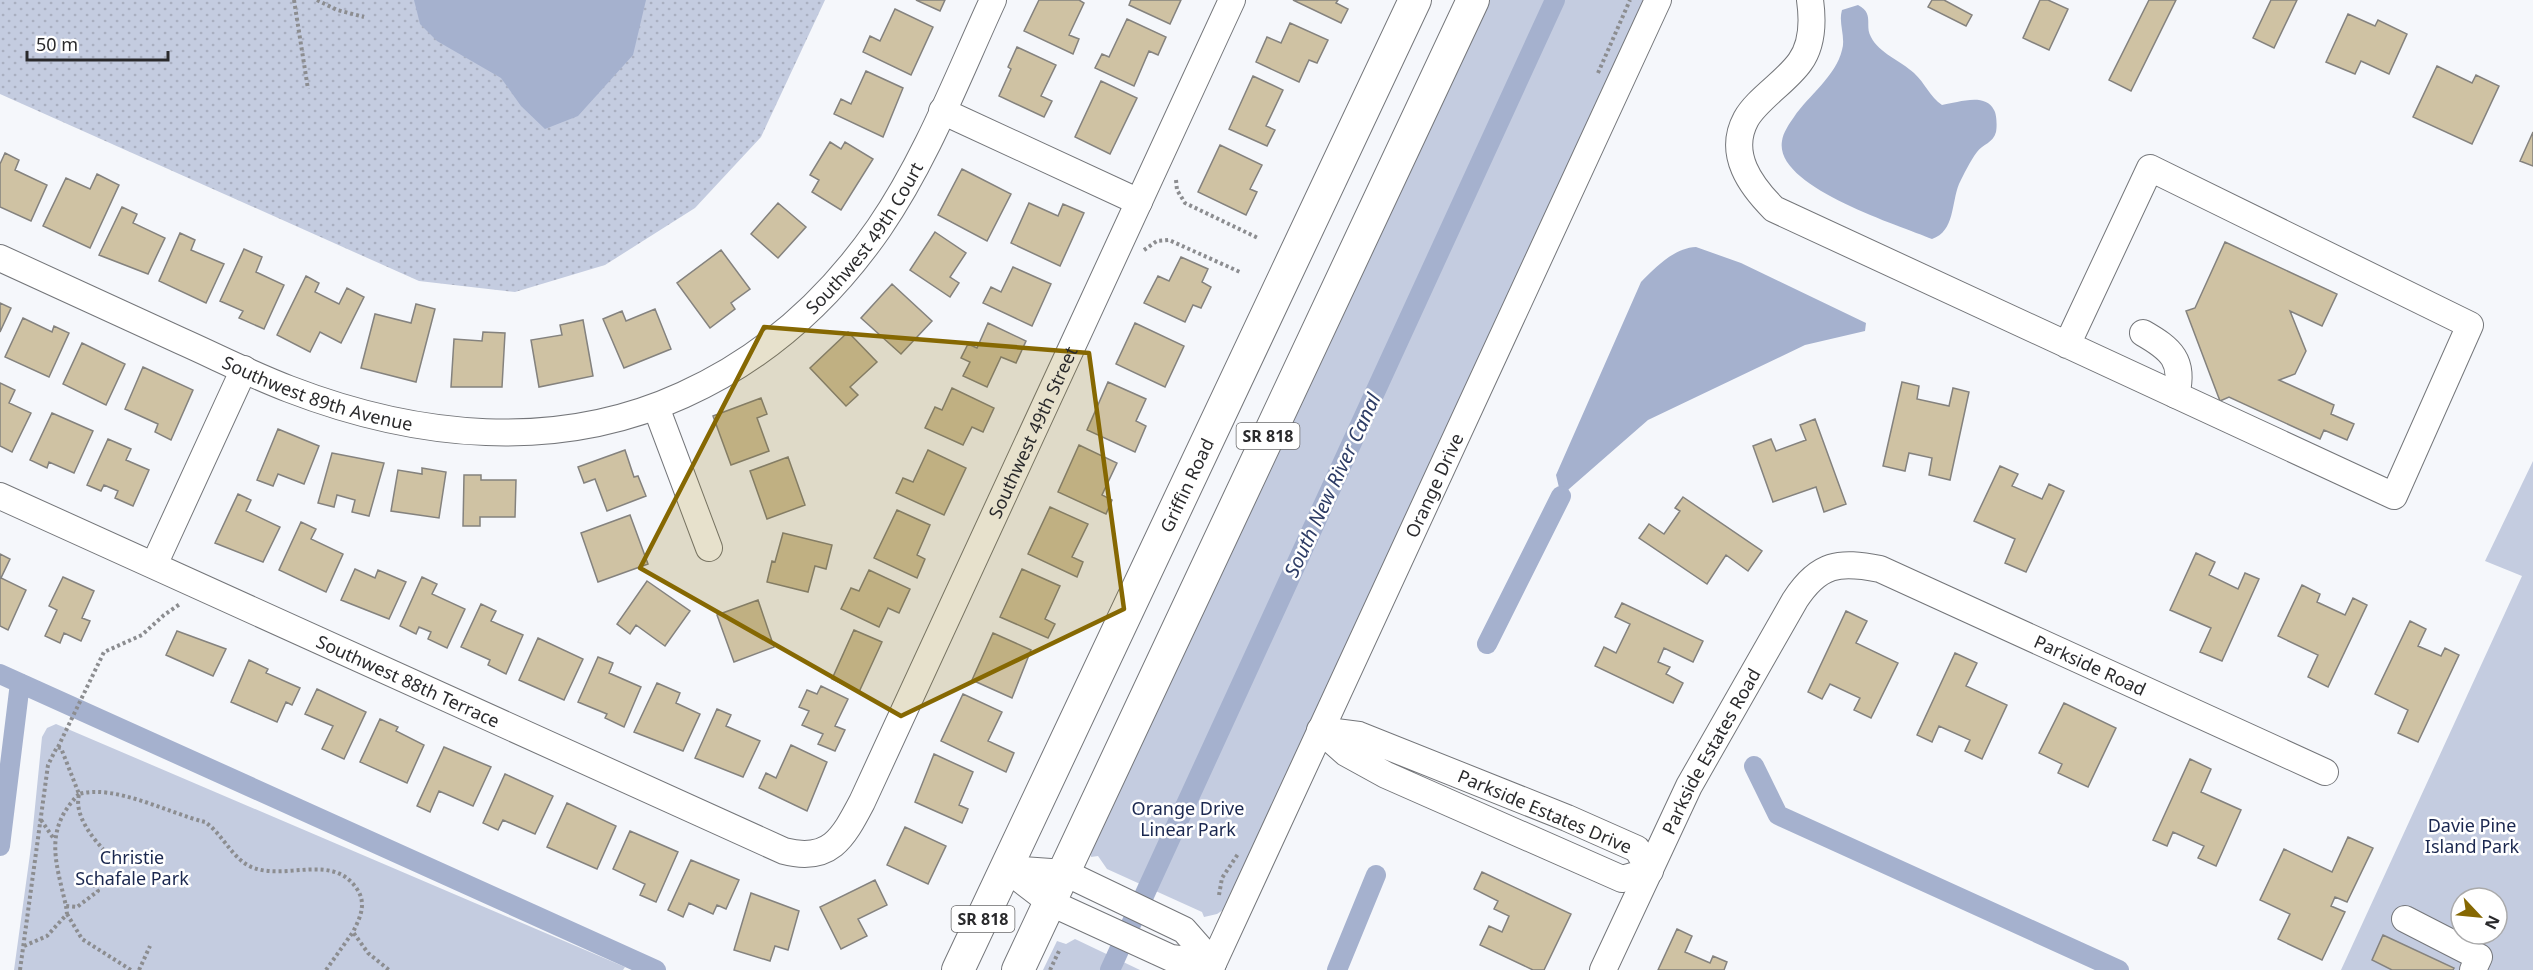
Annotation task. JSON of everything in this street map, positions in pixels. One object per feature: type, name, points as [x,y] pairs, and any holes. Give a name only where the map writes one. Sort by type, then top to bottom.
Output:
[{"type":"main road","name":"Griffin Road","points":[[958,970],[1415,0]]},
{"type":"main road","name":"SR 818","points":[[1018,970],[1064,908],[1473,0]]},
{"type":"street","name":"Southwest 49th Court","points":[[656,407],[704,386],[748,360],[791,326],[832,288],[880,227],[924,152],[993,0]]},
{"type":"street","name":"Southwest 49th Street","points":[[819,853],[836,843],[846,833],[862,802],[1232,0]]},
{"type":"street","name":"Orange Drive","points":[[1212,967],[1658,0]]},
{"type":"street","points":[[1810,0],[1814,26],[1801,61],[1746,119],[1738,149],[1752,187],[1774,209],[2067,345],[2394,496],[2470,325],[2150,168],[2067,345]]},
{"type":"street","points":[[942,111],[1138,202]]},
{"type":"street","name":"Southwest 89th Avenue","points":[[0,258],[289,389],[378,417],[451,432],[499,434],[561,430],[656,407]]},
{"type":"street","points":[[2143,333],[2160,343],[2177,360],[2181,378],[2176,395]]},
{"type":"street","points":[[154,565],[244,369]]},
{"type":"street","points":[[656,407],[709,549]]},
{"type":"street","name":"Southwest 88th Terrace","points":[[0,496],[784,851],[807,856],[819,853]]},
{"type":"street","name":"Parkside Road","points":[[1852,564],[1880,569],[2325,772]]},
{"type":"street","name":"Parkside Estates Road","points":[[1603,970],[1689,786],[1801,590],[1808,580],[1830,568],[1852,564]]},
{"type":"street","name":"Parkside Estates Drive","points":[[1320,730],[1359,735],[1637,849],[1650,871],[1622,879],[1386,775],[1346,753],[1320,730]]},
{"type":"street","points":[[1507,828],[1521,800]]},
{"type":"street","points":[[1007,869],[1077,879],[1184,930],[1212,967]]},
{"type":"street","points":[[1007,869],[1064,908],[1171,958],[1212,967]]},
{"type":"street","points":[[2405,919],[2479,957],[2473,970]]},
{"type":"path","points":[[294,0],[308,89]]},
{"type":"path","points":[[317,0],[337,10],[364,17]]},
{"type":"path","points":[[1176,180],[1177,190],[1185,203],[1258,237]]},
{"type":"path","points":[[1144,250],[1156,241],[1169,240],[1240,272]]},
{"type":"path","points":[[20,970],[48,765],[104,652],[142,635],[180,604]]},
{"type":"path","points":[[58,747],[79,794],[77,802],[89,834],[103,849]]},
{"type":"path","points":[[54,839],[65,808],[79,794],[90,791],[109,791],[205,822],[216,830],[243,863],[252,868],[263,871],[326,869],[341,874],[352,882],[360,893],[363,905],[353,932],[326,970]]},
{"type":"path","points":[[41,819],[54,839],[67,914],[82,939],[131,970]]},
{"type":"path","points":[[66,906],[77,907],[98,891],[92,881]]},
{"type":"path","points":[[23,946],[47,936],[67,914]]},
{"type":"path","points":[[353,932],[368,953],[389,970]]},
{"type":"path","points":[[139,970],[150,946]]},
{"type":"path","points":[[1050,970],[1059,951]]},
{"type":"highlighted area","points":[[764,327],[1089,353],[1124,609],[901,716],[640,568]]},
{"type":"green space","points":[[0,0],[825,0],[761,137],[695,208],[605,265],[515,292],[419,281],[0,94]]},
{"type":"green space","name":"Orange Drive Linear Park","points":[[1487,0],[1648,0],[1226,908],[1217,914],[1204,917],[1202,912],[1107,869],[1098,856],[1091,857],[1090,852]]},
{"type":"green space","name":"Davie Pine Island Park","points":[[2533,461],[2533,970],[2341,970],[2522,576],[2485,561]]},
{"type":"green space","name":"Christie Schafale Park","points":[[56,724],[625,967],[623,970],[14,970],[31,847],[42,737],[47,728]]},
{"type":"green space","points":[[1075,939],[1140,970],[1043,970],[1057,941],[1066,944]]},
{"type":"shaded area","points":[[414,0],[646,0],[633,55],[578,116],[545,129],[521,106],[501,78],[437,41],[420,24]]},
{"type":"shaded area","points":[[1858,5],[1868,16],[1869,33],[1875,43],[1914,73],[1938,102],[1942,105],[1970,100],[1984,101],[1995,112],[1997,124],[1995,136],[1979,149],[1972,159],[1956,192],[1949,223],[1945,230],[1932,239],[1868,214],[1817,189],[1797,174],[1785,158],[1782,141],[1786,129],[1828,77],[1839,59],[1843,45],[1842,10]]},
{"type":"shaded area","points":[[1696,247],[1741,263],[1866,323],[1865,331],[1805,345],[1648,420],[1561,496],[1556,475],[1641,282],[1673,255]]},
{"type":"building","points":[[916,0],[945,0],[940,11]]},
{"type":"building","points":[[1039,0],[1079,0],[1084,3],[1069,35],[1079,39],[1073,54],[1024,31]]},
{"type":"building","points":[[1131,0],[1181,0],[1170,24],[1129,5]]},
{"type":"building","points":[[1293,0],[1338,0],[1336,3],[1348,9],[1341,23]]},
{"type":"building","points":[[1932,0],[1944,0],[1972,15],[1966,26],[1928,7]]},
{"type":"building","points":[[2040,0],[2048,0],[2068,9],[2049,50],[2023,38]]},
{"type":"building","points":[[2149,0],[2176,0],[2131,91],[2109,80]]},
{"type":"building","points":[[2271,0],[2297,0],[2274,48],[2253,38]]},
{"type":"building","points":[[895,9],[933,27],[911,75],[863,52],[870,36],[880,41]]},
{"type":"building","points":[[2348,14],[2375,26],[2378,20],[2407,34],[2389,74],[2361,61],[2355,74],[2326,62]]},
{"type":"building","points":[[1127,19],[1166,37],[1158,55],[1149,51],[1134,86],[1095,68],[1102,54],[1109,57]]},
{"type":"building","points":[[1290,23],[1328,40],[1317,63],[1309,60],[1299,82],[1256,62],[1267,37],[1281,43]]},
{"type":"building","points":[[1017,47],[1056,65],[1041,96],[1052,101],[1044,117],[999,96],[1011,69],[1008,67]]},
{"type":"building","points":[[2437,66],[2472,83],[2476,75],[2499,86],[2472,144],[2413,117]]},
{"type":"building","points":[[866,71],[903,88],[883,137],[834,114],[841,99],[851,104]]},
{"type":"building","points":[[1253,76],[1283,90],[1266,126],[1275,130],[1267,146],[1229,129]]},
{"type":"building","points":[[1101,81],[1137,98],[1110,154],[1075,137]]},
{"type":"building","points":[[2533,132],[2533,166],[2520,161]]},
{"type":"building","points":[[830,142],[841,149],[845,142],[873,159],[841,210],[812,192],[819,180],[810,175]]},
{"type":"building","points":[[1220,145],[1262,165],[1250,189],[1257,192],[1246,215],[1198,192]]},
{"type":"building","points":[[5,153],[19,160],[15,170],[47,185],[31,221],[0,207],[0,164]]},
{"type":"building","points":[[962,169],[1011,194],[987,241],[938,215]]},
{"type":"building","points":[[97,174],[119,185],[90,248],[43,226],[66,178],[90,189]]},
{"type":"building","points":[[778,203],[806,227],[778,258],[751,234]]},
{"type":"building","points":[[1029,203],[1058,216],[1063,204],[1084,213],[1060,266],[1011,243]]},
{"type":"building","points":[[122,207],[137,214],[133,223],[165,238],[148,274],[99,255]]},
{"type":"building","points":[[935,232],[966,253],[950,277],[959,283],[950,297],[910,270]]},
{"type":"building","points":[[180,233],[195,240],[191,250],[224,264],[206,303],[159,281]]},
{"type":"building","points":[[2225,242],[2337,294],[2322,326],[2290,311],[2306,351],[2295,374],[2279,380],[2334,405],[2331,414],[2354,424],[2347,440],[2324,430],[2320,439],[2229,397],[2220,401],[2186,311],[2195,308]]},
{"type":"building","points":[[244,249],[262,257],[256,272],[284,285],[264,329],[239,318],[243,311],[220,301]]},
{"type":"building","points":[[721,250],[750,289],[731,303],[735,309],[710,328],[677,283]]},
{"type":"building","points":[[1181,257],[1208,269],[1202,282],[1211,287],[1201,308],[1193,305],[1185,322],[1144,303],[1158,276],[1169,281]]},
{"type":"building","points":[[1013,267],[1051,284],[1032,326],[983,303],[991,287],[1001,292]]},
{"type":"building","points":[[306,276],[319,283],[315,292],[339,304],[347,288],[364,297],[341,343],[320,332],[310,352],[277,335]]},
{"type":"building","points":[[892,284],[932,321],[901,354],[861,318]]},
{"type":"building","points":[[0,303],[11,308],[0,332]]},
{"type":"building","points":[[416,304],[435,309],[416,382],[361,368],[375,314],[411,323]]},
{"type":"building","points":[[655,309],[671,349],[624,368],[603,319],[622,311],[626,321]]},
{"type":"building","points":[[23,318],[52,332],[54,326],[69,333],[49,377],[5,357]]},
{"type":"building","points":[[583,320],[593,376],[539,387],[531,340],[562,335],[560,325]]},
{"type":"building","points":[[988,323],[1026,341],[1016,363],[1001,357],[987,387],[963,376],[970,362],[961,358],[968,344],[977,348]]},
{"type":"building","points":[[1135,323],[1184,346],[1165,387],[1116,364]]},
{"type":"building","points":[[483,332],[505,333],[502,387],[451,387],[454,339],[482,341]]},
{"type":"building","points":[[848,332],[877,362],[850,387],[858,395],[846,406],[810,368]]},
{"type":"building","points":[[82,343],[125,364],[106,405],[63,384]]},
{"type":"building","points":[[143,367],[193,390],[171,440],[155,432],[158,424],[125,409]]},
{"type":"building","points":[[1108,382],[1146,399],[1136,421],[1146,426],[1135,452],[1087,430]]},
{"type":"building","points":[[1902,382],[1919,386],[1917,399],[1949,406],[1953,388],[1969,392],[1950,480],[1929,475],[1932,458],[1909,453],[1905,471],[1883,466]]},
{"type":"building","points":[[0,383],[15,390],[9,403],[31,413],[12,452],[0,446]]},
{"type":"building","points":[[952,388],[994,408],[983,432],[972,427],[963,445],[925,428],[935,407],[942,410]]},
{"type":"building","points":[[761,398],[767,414],[757,418],[769,451],[731,465],[713,416]]},
{"type":"building","points":[[52,413],[93,431],[74,473],[49,462],[47,468],[30,460]]},
{"type":"building","points":[[1815,419],[1846,504],[1824,512],[1816,487],[1773,502],[1753,446],[1771,439],[1776,451],[1806,440],[1800,425]]},
{"type":"building","points":[[278,429],[319,446],[304,484],[278,474],[273,486],[257,480]]},
{"type":"building","points":[[108,439],[131,449],[126,460],[149,470],[133,506],[115,498],[118,491],[104,485],[101,491],[87,485]]},
{"type":"building","points":[[1079,445],[1117,463],[1102,495],[1112,500],[1106,514],[1058,492]]},
{"type":"building","points":[[625,450],[634,477],[638,476],[646,496],[607,511],[595,479],[584,483],[578,467]]},
{"type":"building","points":[[928,450],[966,468],[944,515],[896,493],[903,478],[913,482]]},
{"type":"building","points":[[332,453],[384,463],[369,516],[352,512],[355,500],[337,495],[334,507],[318,503]]},
{"type":"building","points":[[788,457],[805,505],[767,519],[750,471]]},
{"type":"building","points":[[2000,466],[2018,474],[2012,486],[2042,499],[2049,484],[2064,491],[2026,572],[2005,563],[2015,539],[1974,521]]},
{"type":"building","points":[[422,468],[446,472],[439,518],[391,511],[398,470],[422,474]]},
{"type":"building","points":[[464,475],[481,475],[481,480],[516,480],[515,517],[480,517],[480,526],[463,526]]},
{"type":"building","points":[[238,494],[251,500],[246,511],[280,527],[263,562],[215,543]]},
{"type":"building","points":[[1683,497],[1762,551],[1748,571],[1726,555],[1707,584],[1639,538],[1649,524],[1664,534],[1680,511],[1675,508]]},
{"type":"building","points":[[1050,507],[1088,524],[1072,557],[1083,562],[1077,577],[1028,554]]},
{"type":"building","points":[[897,510],[930,525],[917,555],[925,559],[917,578],[874,558]]},
{"type":"building","points":[[630,515],[648,564],[598,582],[581,533]]},
{"type":"building","points":[[301,522],[316,529],[311,539],[343,554],[326,592],[279,570]]},
{"type":"building","points":[[783,533],[832,545],[826,569],[815,566],[808,592],[767,582]]},
{"type":"building","points":[[2196,553],[2215,562],[2209,575],[2238,589],[2245,573],[2259,579],[2222,661],[2200,652],[2211,628],[2170,610]]},
{"type":"building","points":[[0,554],[10,559],[1,578],[26,590],[8,630],[0,626]]},
{"type":"building","points":[[355,569],[375,578],[378,570],[406,582],[389,619],[341,600]]},
{"type":"building","points":[[1022,569],[1060,586],[1045,619],[1055,624],[1048,638],[1000,617]]},
{"type":"building","points":[[869,570],[910,589],[899,613],[888,608],[879,627],[841,609],[851,588],[859,591]]},
{"type":"building","points":[[63,577],[94,591],[82,618],[90,621],[81,641],[64,633],[60,643],[45,636],[57,610],[49,606]]},
{"type":"building","points":[[422,577],[437,584],[432,594],[465,609],[447,648],[428,639],[431,632],[419,627],[416,634],[400,626]]},
{"type":"building","points":[[647,581],[690,611],[665,646],[636,625],[630,634],[617,624]]},
{"type":"building","points":[[2302,585],[2320,594],[2317,602],[2345,615],[2353,598],[2367,605],[2328,687],[2308,677],[2318,655],[2278,636]]},
{"type":"building","points":[[758,600],[774,647],[734,662],[717,615]]},
{"type":"building","points":[[1622,603],[1703,641],[1693,662],[1664,648],[1658,662],[1670,667],[1666,674],[1683,683],[1673,703],[1595,666],[1604,647],[1616,653],[1630,624],[1615,617]]},
{"type":"building","points":[[481,604],[496,611],[491,621],[523,635],[506,674],[488,665],[490,660],[461,647]]},
{"type":"building","points":[[1846,611],[1867,621],[1856,643],[1898,663],[1871,718],[1854,710],[1860,698],[1830,684],[1822,699],[1808,692]]},
{"type":"building","points":[[2410,621],[2426,629],[2418,646],[2441,656],[2445,648],[2459,655],[2418,742],[2398,733],[2408,710],[2375,694]]},
{"type":"building","points":[[854,630],[882,642],[859,692],[832,679]]},
{"type":"building","points":[[177,631],[226,649],[213,676],[166,655]]},
{"type":"building","points":[[993,633],[1031,650],[1012,698],[972,680]]},
{"type":"building","points":[[538,638],[583,659],[564,700],[519,680]]},
{"type":"building","points":[[1955,653],[1977,663],[1966,686],[2007,705],[1982,759],[1965,751],[1970,740],[1939,726],[1932,742],[1917,735]]},
{"type":"building","points":[[598,657],[613,663],[609,673],[641,687],[624,727],[605,718],[607,714],[578,702]]},
{"type":"building","points":[[249,660],[268,669],[266,673],[300,688],[292,705],[286,702],[277,722],[231,702]]},
{"type":"building","points":[[657,683],[680,693],[676,703],[700,714],[683,751],[634,732]]},
{"type":"building","points":[[821,686],[848,699],[835,726],[845,730],[835,751],[818,744],[823,734],[802,725],[809,711],[799,707],[807,690],[817,694]]},
{"type":"building","points":[[317,689],[366,712],[344,759],[322,749],[333,726],[305,714]]},
{"type":"building","points":[[963,694],[1002,712],[988,741],[1014,753],[1006,772],[941,741]]},
{"type":"building","points":[[2064,703],[2116,728],[2088,787],[2058,773],[2062,764],[2039,753]]},
{"type":"building","points":[[717,709],[731,715],[726,726],[760,741],[743,777],[695,758]]},
{"type":"building","points":[[380,719],[398,727],[396,731],[424,745],[407,783],[360,762]]},
{"type":"building","points":[[791,745],[827,762],[807,811],[759,788],[766,773],[776,778]]},
{"type":"building","points":[[444,747],[491,767],[473,806],[439,791],[430,812],[417,806]]},
{"type":"building","points":[[934,754],[973,772],[959,805],[968,809],[962,823],[915,802]]},
{"type":"building","points":[[2190,759],[2211,769],[2201,792],[2241,810],[2216,866],[2198,858],[2204,846],[2173,832],[2167,846],[2153,840]]},
{"type":"building","points":[[505,774],[553,796],[535,834],[503,820],[498,830],[483,823]]},
{"type":"building","points":[[567,803],[616,826],[597,869],[547,847]]},
{"type":"building","points":[[905,827],[946,846],[928,884],[887,865]]},
{"type":"building","points":[[630,831],[678,852],[656,902],[640,895],[645,884],[613,869]]},
{"type":"building","points":[[2348,837],[2373,848],[2347,902],[2335,897],[2331,906],[2345,912],[2322,960],[2278,939],[2290,914],[2260,900],[2284,849],[2332,872]]},
{"type":"building","points":[[691,860],[739,880],[726,909],[717,905],[713,914],[689,903],[683,917],[668,910]]},
{"type":"building","points":[[1482,872],[1571,914],[1544,970],[1533,970],[1480,945],[1489,926],[1502,932],[1509,916],[1494,909],[1498,901],[1474,889]]},
{"type":"building","points":[[875,880],[887,905],[858,919],[867,936],[841,949],[820,907]]},
{"type":"building","points":[[751,893],[799,911],[788,950],[775,946],[770,961],[734,950]]},
{"type":"building","points":[[1677,929],[1692,936],[1685,952],[1710,963],[1713,956],[1727,962],[1724,970],[1658,970]]},
{"type":"building","points":[[2383,935],[2454,968],[2453,970],[2392,970],[2372,960]]},
{"type":"waterway","name":"South New River Canal","points":[[1110,970],[1555,0]]},
{"type":"waterway","points":[[1487,644],[1561,496]]},
{"type":"waterway","points":[[0,674],[656,970]]},
{"type":"waterway","points":[[0,846],[20,683]]},
{"type":"waterway","points":[[1754,766],[1778,815],[2119,970]]},
{"type":"waterway","points":[[1337,970],[1376,875]]}]
